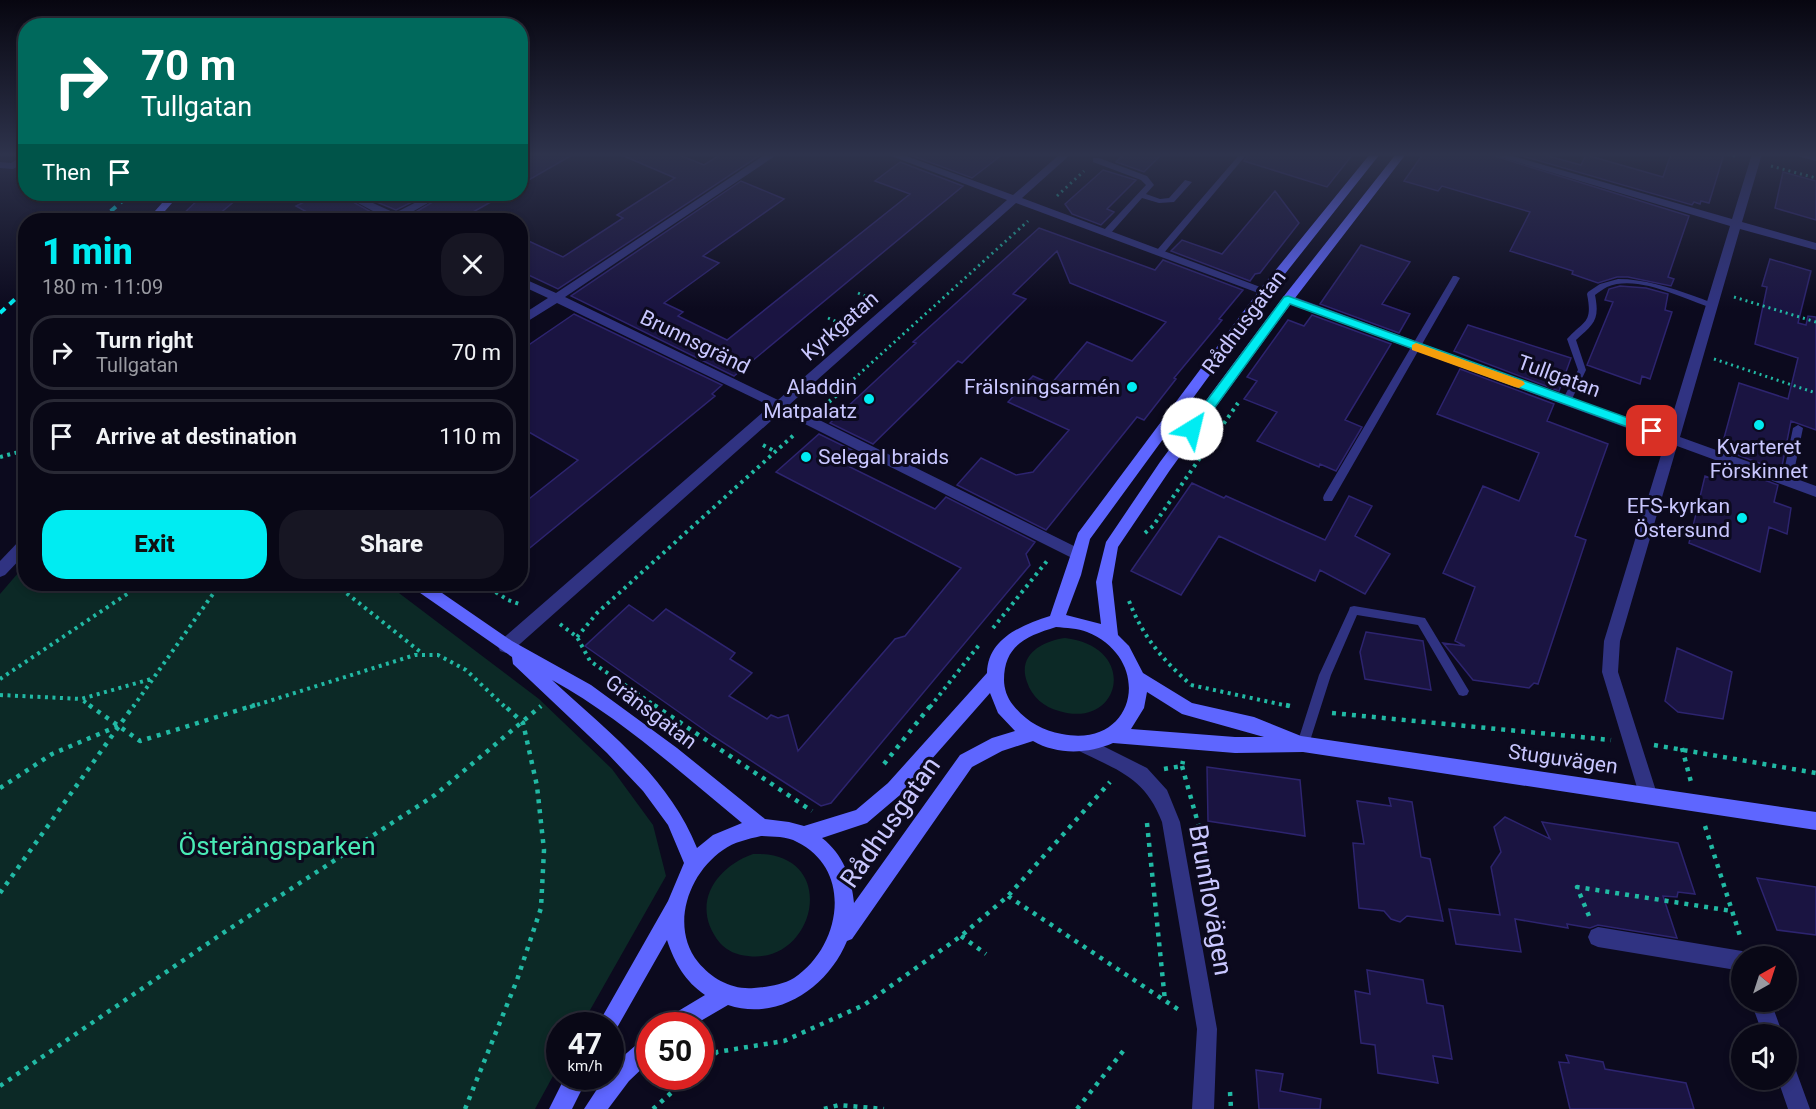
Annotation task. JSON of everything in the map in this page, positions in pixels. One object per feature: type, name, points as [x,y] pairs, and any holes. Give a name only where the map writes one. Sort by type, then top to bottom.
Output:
[{"type":"main road","name":"Rådhusgatan","points":[[1056,621],[1074,575],[1077,554],[1083,537],[1265,291],[1333,206]]},
{"type":"main road","name":"Rådhusgatan","points":[[1110,637],[1104,582],[1111,546],[1165,466],[1288,299],[1361,206]]},
{"type":"main road","name":"Gränsgatan","points":[[428,591],[506,646],[585,690],[671,754],[761,827]]},
{"type":"main road","points":[[1056,621],[1075,622],[1094,628],[1110,637],[1133,663],[1138,678],[1139,695],[1134,711],[1125,725],[1111,735],[1083,744],[1057,743],[1032,734],[1011,718],[999,699],[994,677],[997,660],[1005,644],[1019,632],[1036,624],[1056,621]]},
{"type":"main road","name":"Gränsgatan","points":[[506,646],[554,694],[610,741],[668,807],[694,864]]},
{"type":"main road","name":"Rådhusgatan","points":[[804,835],[861,818],[894,789],[994,677]]},
{"type":"main road","name":"Stuguvägen","points":[[1138,678],[1188,709],[1254,725],[1303,744]]},
{"type":"main road","name":"Rådhusgatan","points":[[838,942],[966,761],[998,744],[1032,734]]},
{"type":"main road","name":"Stuguvägen","points":[[1111,735],[1235,746],[1303,744],[1816,821]]},
{"type":"main road","points":[[615,1012],[675,907],[682,884],[694,864],[714,845],[736,833],[761,827],[783,829],[804,835],[823,849],[837,868],[845,891],[845,917],[838,942],[824,965],[803,984],[778,995],[751,999],[725,995],[701,981],[684,960],[675,935],[675,907]]},
{"type":"main road","points":[[696,1012],[725,995]]},
{"type":"main road","points":[[595,1109],[621,1073],[636,1059]]},
{"type":"main road","points":[[560,1109],[571,1090]]},
{"type":"street","points":[[368,206],[382,213]]},
{"type":"street","points":[[528,317],[695,206]]},
{"type":"street","name":"Kyrkgatan","points":[[506,646],[1008,206]]},
{"type":"street","points":[[1036,206],[1265,291]]},
{"type":"street","points":[[1673,206],[1816,247]]},
{"type":"street","points":[[1648,794],[1610,672],[1612,641],[1741,206]]},
{"type":"street","name":"Brunnsgränd","points":[[528,284],[809,420],[1077,554]]},
{"type":"street","name":"Tullgatan","points":[[1288,299],[1414,347],[1816,492]]},
{"type":"street","points":[[0,571],[18,552]]},
{"type":"street","name":"Brunflovägen","points":[[1083,744],[1141,774],[1161,796],[1171,822],[1207,1029],[1203,1109]]},
{"type":"street","points":[[1598,937],[1731,953]]},
{"type":"street","points":[[1792,1090],[1799,1109]]},
{"type":"lane","points":[[1107,232],[1131,206]]},
{"type":"lane","points":[[1160,252],[1200,206]]},
{"type":"lane","points":[[1328,498],[1456,278]]},
{"type":"lane","points":[[1568,401],[1582,370],[1571,339],[1590,325],[1596,312],[1591,294],[1595,290],[1621,280],[1636,281],[1714,298]]},
{"type":"lane","points":[[1787,481],[1798,429]]},
{"type":"lane","points":[[1303,744],[1325,675],[1354,610],[1421,621],[1463,691]]},
{"type":"path","points":[[577,637],[597,613],[1045,206]]},
{"type":"path","points":[[858,293],[874,300]]},
{"type":"path","points":[[1714,298],[1816,322]]},
{"type":"path","points":[[828,318],[845,325]]},
{"type":"path","points":[[1698,354],[1816,393]]},
{"type":"path","points":[[1139,538],[1154,526],[1241,398]]},
{"type":"path","points":[[0,457],[18,452]]},
{"type":"path","points":[[988,635],[1047,561]]},
{"type":"path","points":[[0,679],[132,591]]},
{"type":"path","points":[[0,893],[215,591]]},
{"type":"path","points":[[344,591],[424,655]]},
{"type":"path","points":[[494,591],[508,600],[544,612],[577,637],[590,661],[796,802],[822,816]]},
{"type":"path","points":[[1127,597],[1139,627],[1171,667],[1191,685],[1315,711],[1682,748],[1816,772]]},
{"type":"path","points":[[883,765],[980,644]]},
{"type":"path","points":[[81,699],[140,741],[415,656],[438,655],[466,669],[523,723],[537,786],[543,850],[541,908],[517,980],[465,1109]]},
{"type":"path","points":[[0,695],[81,699],[151,679]]},
{"type":"path","points":[[1188,709],[1191,685]]},
{"type":"path","points":[[0,1086],[223,933],[435,795],[523,723]]},
{"type":"path","points":[[0,788],[52,754],[119,725]]},
{"type":"path","points":[[714,1055],[717,1052],[784,1041],[864,1005],[961,936],[1008,896],[1110,782],[1182,766],[1186,743]]},
{"type":"path","points":[[1682,748],[1697,803],[1732,910],[1740,946]]},
{"type":"path","points":[[1110,782],[1118,788]]},
{"type":"path","points":[[1146,816],[1166,1002]]},
{"type":"path","points":[[1598,937],[1577,887],[1732,910]]},
{"type":"path","points":[[1008,896],[1207,1029]]},
{"type":"path","points":[[961,936],[986,954]]},
{"type":"path","points":[[1077,1109],[1124,1050]]},
{"type":"path","points":[[653,1109],[674,1090]]},
{"type":"path","points":[[824,1109],[839,1105],[884,1109]]},
{"type":"green space","name":"Österängsparken","points":[[18,573],[18,591],[396,591],[539,699],[612,769],[653,825],[666,876],[589,1012],[546,1012],[546,1089],[535,1109],[0,1109],[0,594]]},
{"type":"green space","points":[[1065,638],[1089,644],[1104,656],[1112,670],[1113,685],[1108,699],[1097,709],[1080,714],[1059,711],[1039,701],[1029,687],[1025,664],[1029,657],[1040,646]]},
{"type":"green space","points":[[753,854],[781,858],[799,870],[808,887],[809,907],[803,927],[790,943],[771,954],[748,956],[732,952],[720,943],[711,929],[707,915],[707,902],[711,890],[727,869]]},
{"type":"building","points":[[192,206],[229,206],[220,213],[184,213]]},
{"type":"building","points":[[296,206],[360,206],[373,213],[308,213]]},
{"type":"building","points":[[386,206],[404,206],[396,210]]},
{"type":"building","points":[[426,206],[484,206],[471,213],[414,213]]},
{"type":"building","points":[[631,206],[684,206],[558,289],[528,275],[528,241],[563,257],[623,218],[617,215]]},
{"type":"building","points":[[704,206],[774,206],[703,256],[719,263],[664,303],[683,312],[678,316],[727,340],[895,206],[939,206],[734,376],[571,296]]},
{"type":"building","points":[[1066,206],[1110,206],[1107,209],[1114,212],[1101,225],[1072,214]]},
{"type":"building","points":[[1263,206],[1286,206],[1299,223],[1260,273],[1255,274],[1250,281],[1171,251],[1182,240],[1222,254]]},
{"type":"building","points":[[1509,206],[1656,206],[1689,216],[1668,277],[1674,279],[1671,286],[1628,277],[1617,277],[1598,283],[1572,274],[1573,271],[1510,251],[1530,212]]},
{"type":"building","points":[[1775,206],[1816,206],[1816,220],[1775,208]]},
{"type":"building","points":[[1039,228],[1155,270],[1163,260],[1243,290],[1144,420],[1137,417],[1046,530],[957,485],[981,458],[1016,475],[1033,472],[1069,430],[1008,402],[1033,376],[1051,384],[1087,342],[1132,361],[1166,322],[1070,283],[1057,251],[1013,294],[1026,299],[962,363],[958,361],[873,444],[830,423],[916,343],[913,342]]},
{"type":"building","points":[[1361,245],[1410,262],[1382,304],[1410,314],[1399,333],[1320,304]]},
{"type":"building","points":[[1770,259],[1811,271],[1798,323],[1806,325],[1808,316],[1816,317],[1816,430],[1791,421],[1781,471],[1721,449],[1739,383],[1788,399],[1798,358],[1755,344],[1767,287],[1762,286]]},
{"type":"building","points":[[1620,286],[1646,288],[1668,294],[1665,310],[1672,312],[1650,379],[1642,376],[1640,384],[1587,365],[1613,302],[1605,300],[1609,289]]},
{"type":"building","points":[[574,314],[722,385],[712,394],[715,396],[528,549],[528,500],[578,460],[528,432],[528,346]]},
{"type":"building","points":[[1312,315],[1391,344],[1345,420],[1362,427],[1336,471],[1320,464],[1319,467],[1257,441],[1277,412],[1244,399],[1257,381],[1247,377],[1288,320],[1304,326]]},
{"type":"building","points":[[1468,325],[1571,358],[1559,391],[1454,351]]},
{"type":"building","points":[[1460,369],[1554,404],[1547,421],[1608,444],[1575,536],[1586,540],[1538,684],[1534,683],[1529,688],[1473,680],[1443,643],[1465,646],[1455,641],[1475,587],[1443,573],[1483,486],[1519,501],[1539,453],[1437,414]]},
{"type":"building","points":[[819,434],[862,455],[850,467],[935,509],[946,497],[1035,542],[1026,554],[1030,565],[831,803],[821,806],[713,736],[585,646],[629,605],[653,621],[666,609],[735,653],[730,659],[752,673],[729,696],[767,719],[771,715],[778,718],[788,715],[798,751],[895,639],[905,636],[961,568],[776,472]]},
{"type":"building","name":"EFS-kyrkan Östersund","points":[[1718,463],[1778,485],[1774,502],[1791,508],[1787,534],[1769,527],[1760,572],[1689,543],[1705,476],[1713,479]]},
{"type":"building","points":[[1192,483],[1325,540],[1349,496],[1372,506],[1355,536],[1390,554],[1365,594],[1320,570],[1315,581],[1219,536],[1181,595],[1131,571]]},
{"type":"building","points":[[1366,632],[1423,641],[1431,690],[1365,679],[1360,652]]},
{"type":"building","points":[[1677,648],[1732,672],[1723,719],[1678,712],[1665,701]]},
{"type":"building","points":[[1207,767],[1300,780],[1305,836],[1208,821]]},
{"type":"building","points":[[1389,798],[1412,802],[1421,857],[1430,859],[1443,921],[1407,916],[1400,922],[1391,919],[1384,911],[1359,908],[1353,843],[1364,844],[1357,801],[1391,806]]},
{"type":"building","points":[[1505,817],[1550,839],[1542,822],[1678,843],[1695,894],[1678,892],[1677,897],[1663,896],[1677,938],[1598,925],[1590,928],[1567,924],[1568,928],[1515,919],[1521,952],[1456,944],[1449,909],[1500,915],[1491,867],[1501,852],[1494,827]]},
{"type":"building","points":[[1757,878],[1816,887],[1816,935],[1777,930]]},
{"type":"building","points":[[1367,970],[1423,980],[1427,1003],[1443,1006],[1452,1059],[1433,1056],[1438,1083],[1378,1073],[1375,1045],[1361,1043],[1355,991],[1370,994]]},
{"type":"building","points":[[1566,1055],[1603,1062],[1605,1069],[1686,1083],[1694,1109],[1570,1109],[1559,1062],[1569,1063]]},
{"type":"building","points":[[1256,1070],[1283,1074],[1280,1091],[1321,1099],[1320,1109],[1259,1109]]},
{"type":"railway","points":[[109,213],[117,206]]},
{"type":"railway","points":[[0,313],[18,296]]},
{"type":"slow traffic","points":[[1416,347],[1519,384]]},
{"type":"place","name":"Frälsningsarmén","points":[[1132,387]]},
{"type":"place","name":"Aladdin Matpalatz","points":[[869,399]]},
{"type":"place","name":"Kvarteret Förskinnet","points":[[1759,425]]},
{"type":"place","name":"Selegal braids","points":[[806,457]]},
{"type":"place","name":"EFS-kyrkan Östersund","points":[[1742,518]]},
{"type":"route","points":[[1192,429],[1288,299],[1414,347],[1652,431]]}]
